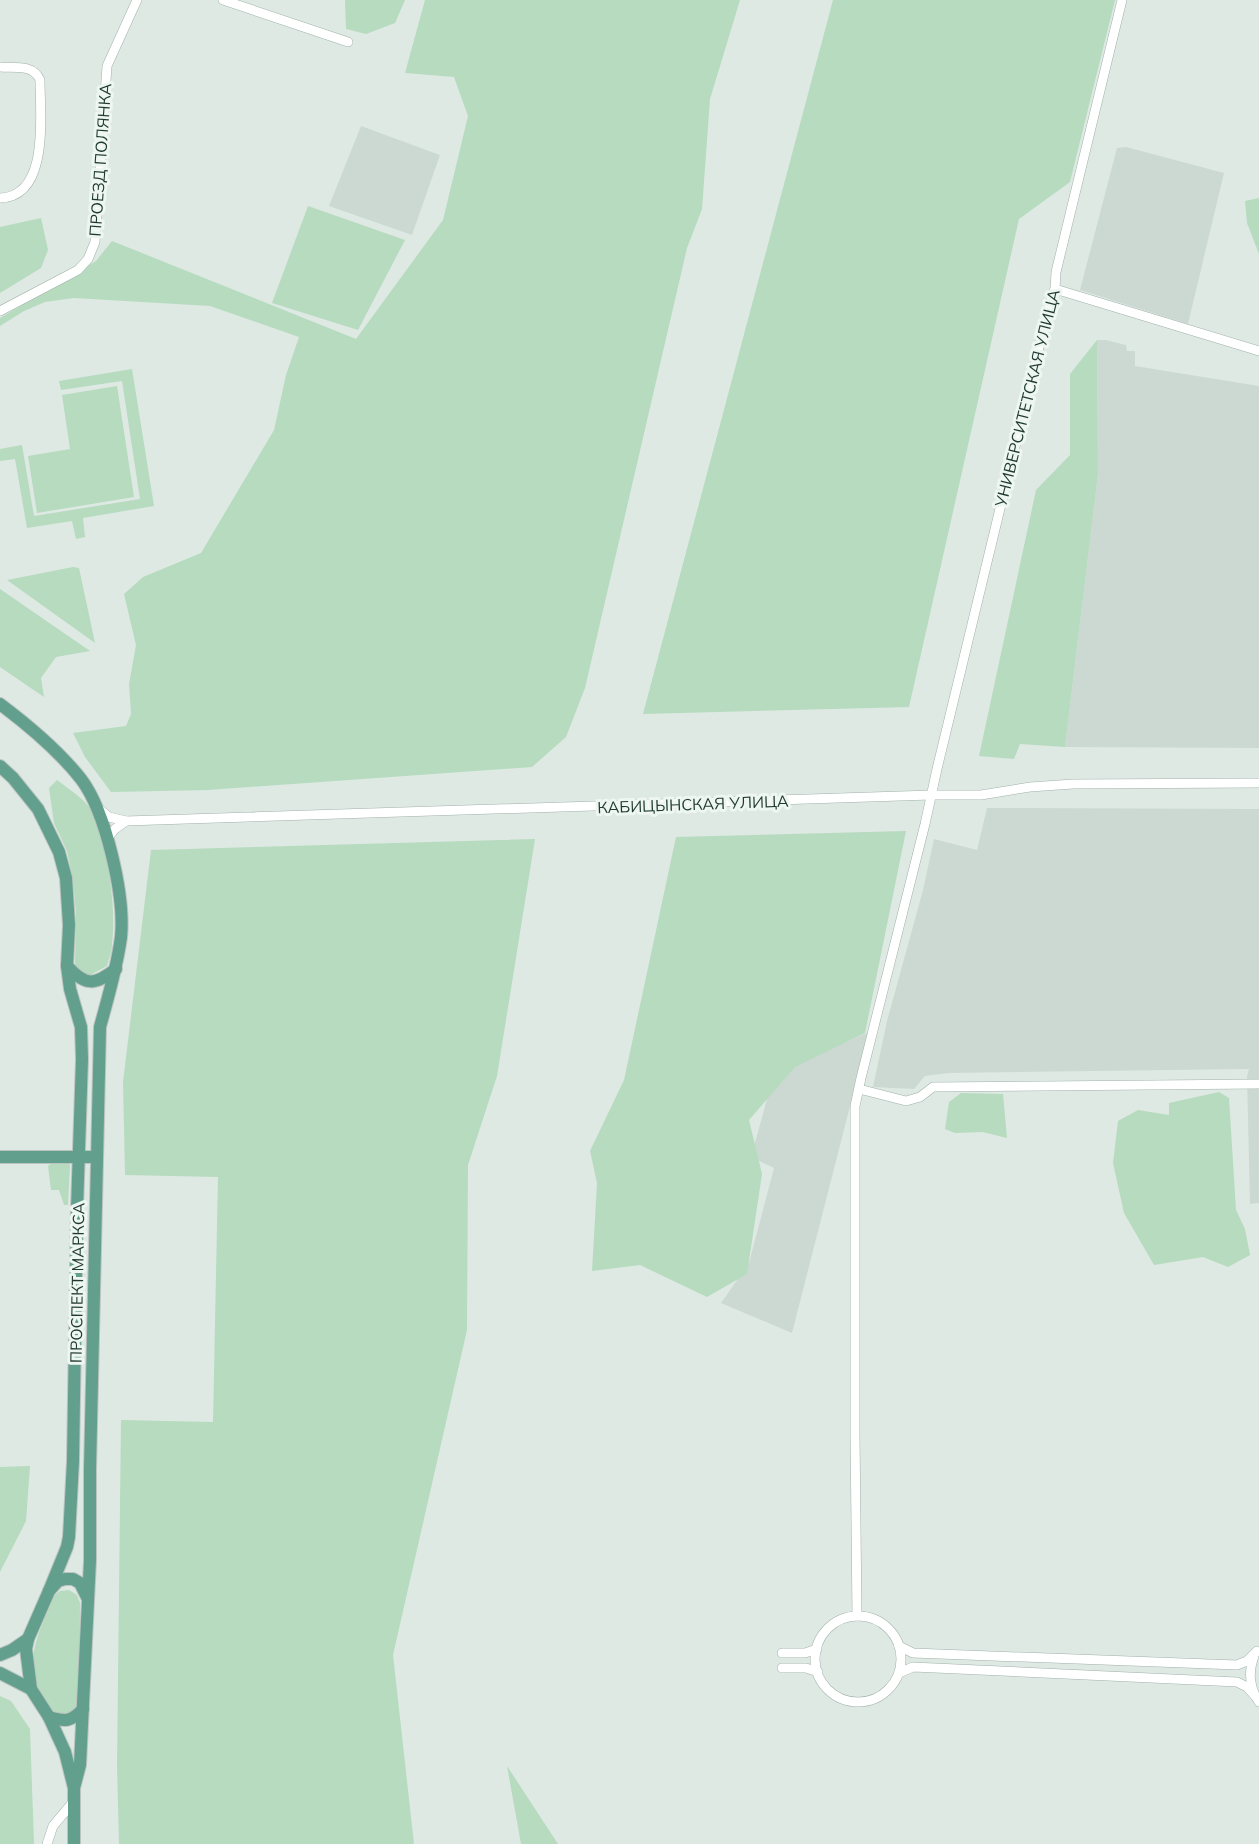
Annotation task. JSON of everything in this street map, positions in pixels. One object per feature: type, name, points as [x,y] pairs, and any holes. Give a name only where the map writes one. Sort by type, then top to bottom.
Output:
[{"type":"main road","name":"ПРОСПЕКТ МАРКСА","points":[[0,704],[56,753],[81,779],[98,808],[116,873],[121,934],[116,969],[100,1027],[88,1601],[80,1765],[74,1788]]},
{"type":"main road","name":"ПРОСПЕКТ МАРКСА","points":[[0,766],[14,778],[38,809],[59,852],[66,878],[69,925],[67,966],[70,989],[81,1028],[82,1059],[78,1156],[73,1461],[69,1537],[67,1547],[28,1639]]},
{"type":"main road","points":[[67,966],[77,977],[86,982],[103,979],[116,969]]},
{"type":"main road","points":[[0,1157],[97,1157]]},
{"type":"main road","points":[[49,1591],[58,1581],[73,1579],[80,1583],[88,1601]]},
{"type":"main road","points":[[0,1655],[28,1639]]},
{"type":"main road","points":[[28,1639],[26,1649],[31,1689],[49,1717],[65,1752],[74,1788],[74,1844]]},
{"type":"main road","points":[[0,1673],[31,1689]]},
{"type":"main road","points":[[49,1717],[63,1722],[72,1720],[83,1709]]},
{"type":"street","name":"ПРОЕЗД ПОЛЯНКА","points":[[0,311],[78,270],[88,260],[95,242],[98,214],[107,66],[137,0]]},
{"type":"street","points":[[223,0],[348,42]]},
{"type":"street","name":"УНИВЕРСИТЕТСКАЯ УЛИЦА","points":[[856,1616],[855,1106],[926,824],[931,795],[1046,317],[1055,289],[1056,272],[1122,0]]},
{"type":"street","points":[[0,68],[27,68],[37,72],[40,80],[39,152],[36,166],[30,183],[23,191],[14,196],[0,198]]},
{"type":"street","points":[[1055,289],[1259,351]]},
{"type":"street","name":"КАБИЦЫНСКАЯ УЛИЦА","points":[[126,821],[981,795],[1019,788],[1074,784],[1259,783]]},
{"type":"street","points":[[98,808],[110,817],[126,821]]},
{"type":"street","points":[[107,839],[126,821]]},
{"type":"street","points":[[859,1089],[906,1101],[920,1097],[933,1088],[1259,1084]]},
{"type":"street","points":[[856,1616],[872,1618],[886,1626],[899,1646],[901,1659],[899,1673],[885,1693],[870,1700],[854,1702],[831,1692],[818,1672],[817,1649],[828,1629],[841,1620],[856,1616]]},
{"type":"street","points":[[899,1646],[913,1653],[1237,1665],[1247,1661],[1258,1650]]},
{"type":"street","points":[[782,1653],[805,1653],[817,1649]]},
{"type":"street","points":[[1257,1699],[1251,1684],[1250,1670],[1258,1650]]},
{"type":"street","points":[[899,1673],[913,1667],[1237,1682],[1247,1688],[1257,1699]]},
{"type":"street","points":[[782,1668],[806,1668],[818,1672]]},
{"type":"street","points":[[46,1844],[53,1827],[74,1801]]},
{"type":"shaded area","points":[[361,126],[440,155],[412,235],[329,206]]},
{"type":"shaded area","points":[[1126,147],[1224,173],[1188,324],[1080,290],[1117,148]]},
{"type":"shaded area","points":[[1097,340],[1126,345],[1127,351],[1135,351],[1135,366],[1259,386],[1259,748],[1065,747],[1098,474]]},
{"type":"shaded area","points":[[987,808],[1259,809],[1259,1203],[1250,1204],[1247,1076],[1249,1069],[949,1073],[925,1076],[914,1089],[873,1087],[887,1021],[923,890],[934,839],[977,850]]},
{"type":"shaded area","points":[[869,1032],[792,1333],[721,1303],[749,1263],[774,1168],[751,1157],[769,1092],[800,1062]]},
{"type":"green space","points":[[345,0],[405,0],[395,23],[366,34],[346,29]]},
{"type":"green space","points":[[425,0],[740,0],[710,99],[702,209],[687,248],[585,688],[566,737],[532,767],[208,790],[111,792],[85,757],[73,733],[126,726],[131,714],[129,684],[136,645],[124,594],[143,577],[201,553],[274,430],[286,375],[299,337],[210,306],[74,298],[45,302],[24,311],[0,326],[0,318],[96,261],[112,241],[356,339],[443,220],[468,116],[454,77],[405,73]]},
{"type":"green space","points":[[833,0],[1115,0],[1070,182],[1019,219],[909,707],[643,714]]},
{"type":"green space","points":[[1259,198],[1259,254],[1247,223],[1245,201]]},
{"type":"green space","points":[[308,206],[405,240],[358,330],[272,303]]},
{"type":"green space","points":[[41,218],[48,250],[41,268],[0,293],[0,227]]},
{"type":"green space","points":[[1097,340],[1098,474],[1065,747],[1020,744],[1014,759],[979,756],[1036,490],[1070,455],[1070,374]]},
{"type":"green space","points":[[132,369],[154,506],[83,518],[85,537],[76,539],[72,521],[27,528],[15,459],[0,461],[0,449],[22,445],[34,516],[140,499],[122,381],[61,390],[59,381]]},
{"type":"green space","points":[[117,386],[134,497],[37,513],[28,456],[70,449],[62,395]]},
{"type":"green space","points":[[73,567],[79,568],[95,643],[7,580]]},
{"type":"green space","points":[[0,589],[90,651],[56,657],[41,678],[44,697],[0,667]]},
{"type":"green space","points":[[57,780],[89,807],[106,854],[112,893],[112,949],[107,966],[90,975],[80,972],[75,966],[76,913],[73,880],[67,851],[54,823],[49,788]]},
{"type":"green space","points":[[906,831],[865,1033],[795,1067],[749,1120],[762,1174],[747,1274],[707,1297],[640,1265],[592,1271],[597,1183],[590,1151],[624,1080],[676,837]]},
{"type":"green space","points":[[535,839],[497,1076],[468,1165],[467,1330],[393,1655],[414,1844],[119,1844],[117,1766],[121,1420],[213,1422],[218,1177],[125,1175],[123,1082],[151,850]]},
{"type":"green space","points":[[1219,1092],[1229,1098],[1236,1210],[1245,1229],[1250,1255],[1228,1267],[1203,1257],[1154,1265],[1124,1213],[1113,1163],[1118,1121],[1138,1110],[1169,1115],[1169,1103]]},
{"type":"green space","points":[[961,1093],[1003,1094],[1007,1138],[983,1132],[955,1133],[945,1129],[949,1102]]},
{"type":"green space","points":[[53,1162],[67,1162],[70,1165],[68,1205],[64,1205],[59,1190],[51,1190],[48,1166]]},
{"type":"green space","points":[[30,1466],[26,1521],[0,1572],[0,1467]]},
{"type":"green space","points":[[69,1590],[77,1595],[80,1603],[79,1707],[66,1718],[54,1714],[43,1696],[37,1685],[33,1662],[37,1639],[54,1596],[60,1591]]},
{"type":"green space","points":[[0,1696],[11,1701],[30,1729],[34,1844],[0,1844]]},
{"type":"green space","points":[[507,1766],[558,1844],[521,1844]]}]
